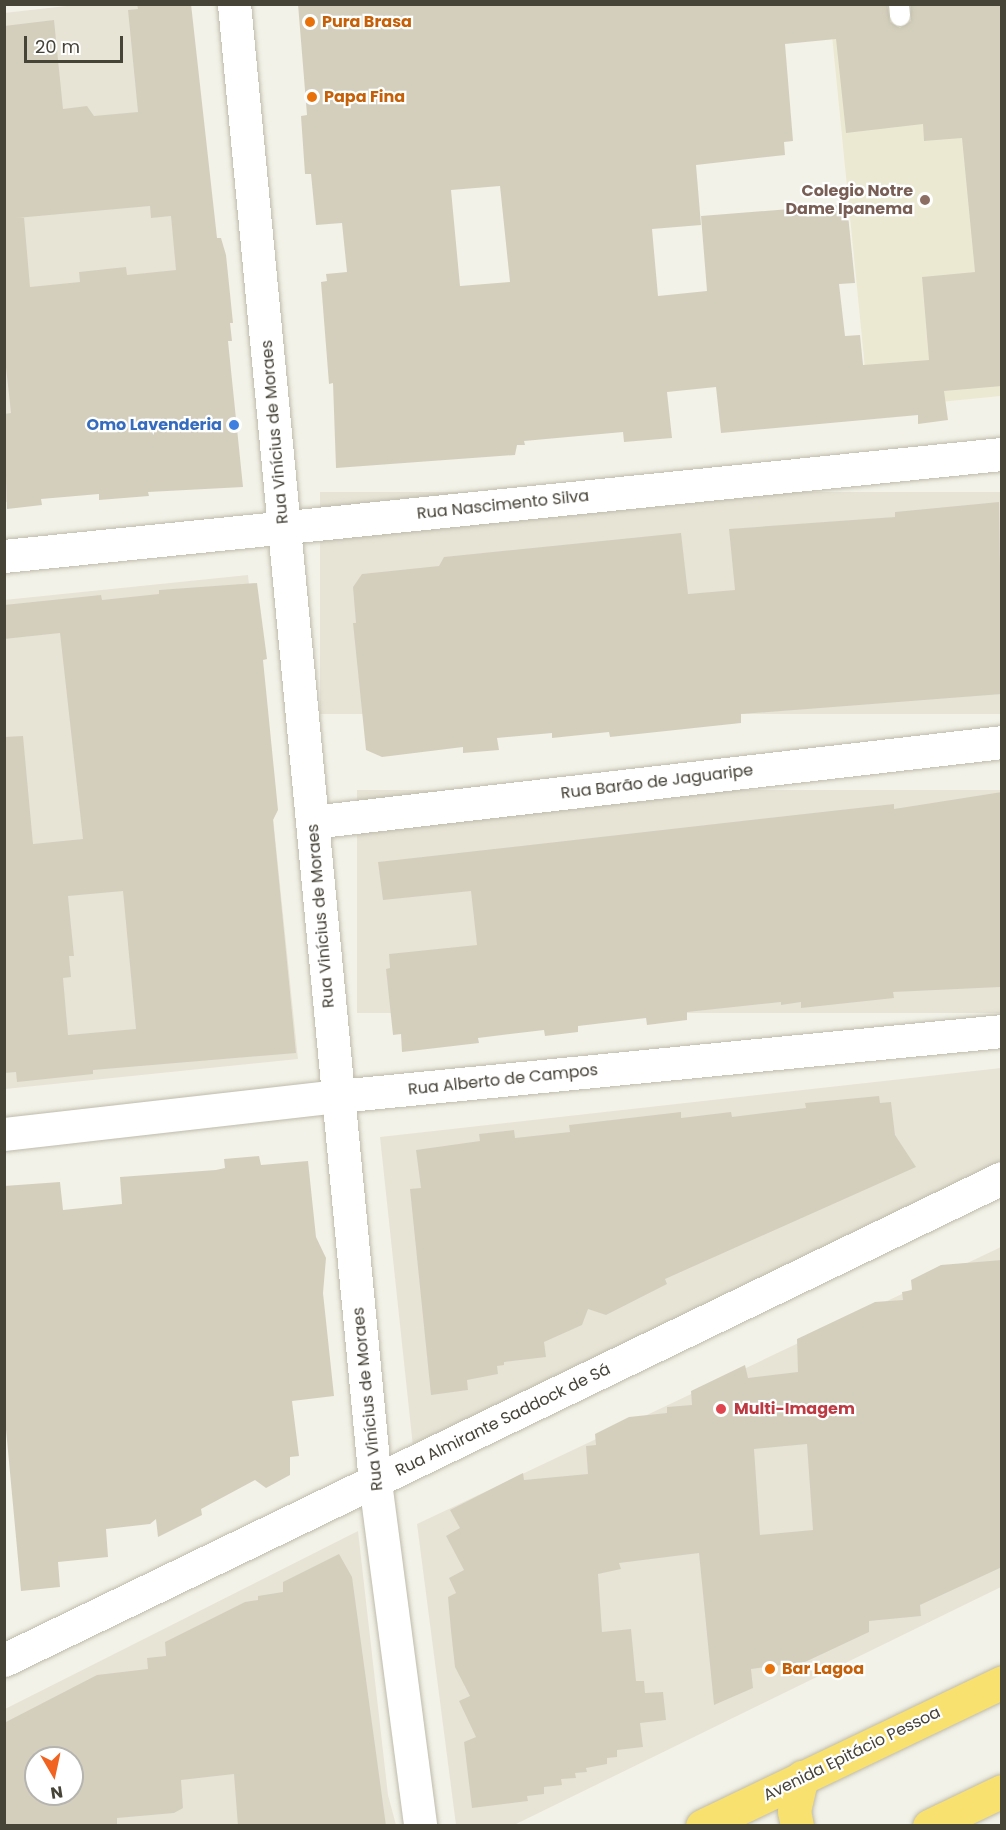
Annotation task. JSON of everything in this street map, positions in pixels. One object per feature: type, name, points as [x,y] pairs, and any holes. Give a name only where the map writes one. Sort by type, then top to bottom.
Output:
[{"type":"highway","name":"Avenida Epitácio Pessoa","points":[[702,1826],[1002,1682]]},
{"type":"highway","points":[[797,1826],[794,1811],[802,1777]]},
{"type":"highway","points":[[929,1826],[1002,1791]]},
{"type":"street","name":"Rua Vinícius de Moraes","points":[[234,4],[375,1482],[420,1826]]},
{"type":"street","name":"Rua Nascimento Silva","points":[[4,556],[1002,454]]},
{"type":"street","name":"Rua Barão de Jaguaripe","points":[[312,822],[1002,742]]},
{"type":"street","name":"Rua Alberto de Campos","points":[[4,1134],[338,1096],[1002,1031]]},
{"type":"street","name":"Rua Almirante Saddock de Sá","points":[[4,1660],[1002,1178]]},
{"type":"shaded area","points":[[84,4],[173,5],[222,479],[5,502],[4,13]]},
{"type":"shaded area","name":"Colegio Notre Dame Ipanema","points":[[829,5],[1001,5],[1001,396],[869,409]]},
{"type":"shaded area","points":[[320,492],[1001,492],[1001,714],[320,714]]},
{"type":"shaded area","points":[[248,575],[298,1059],[5,1089],[4,600]]},
{"type":"shaded area","points":[[357,790],[1001,790],[1001,1013],[357,1013]]},
{"type":"shaded area","points":[[1001,1068],[1001,1164],[413,1447],[380,1137]]},
{"type":"shaded area","points":[[1001,1247],[1001,1587],[514,1825],[456,1825],[417,1524]]},
{"type":"shaded area","points":[[358,1531],[388,1795],[396,1825],[5,1826],[5,1709]]},
{"type":"building","points":[[137,4],[191,4],[217,238],[221,238],[226,255],[233,323],[230,323],[232,341],[228,341],[243,487],[148,492],[149,496],[99,500],[99,494],[41,499],[42,505],[7,509],[4,414],[11,413],[4,349],[4,26],[54,20],[63,109],[87,106],[94,116],[138,112],[128,10],[138,9]],"holes":[[[150,206],[151,218],[171,216],[176,270],[127,275],[126,267],[79,272],[80,282],[30,287],[24,217]]]},
{"type":"building","points":[[298,4],[887,4],[890,22],[900,28],[911,21],[911,4],[1002,4],[1002,386],[944,391],[948,420],[918,424],[918,415],[721,433],[716,387],[667,392],[672,438],[624,442],[623,432],[524,441],[525,445],[517,445],[515,455],[336,468],[333,383],[329,384],[321,282],[327,281],[326,274],[347,272],[342,223],[316,225],[311,174],[305,174],[301,116],[307,115]],"holes":[[[836,39],[846,133],[923,124],[924,141],[962,138],[975,272],[922,277],[929,360],[863,365],[860,335],[845,336],[839,284],[855,283],[848,215],[841,215],[840,205],[701,216],[707,291],[658,296],[652,229],[701,225],[696,165],[785,155],[784,142],[793,141],[785,44]],[[500,186],[510,282],[460,286],[451,190]]]},
{"type":"building","points":[[999,502],[1002,694],[741,714],[741,723],[610,737],[609,732],[552,738],[552,733],[497,738],[499,750],[463,753],[463,747],[382,757],[366,750],[353,623],[356,623],[353,587],[362,574],[439,566],[444,557],[681,533],[688,594],[735,590],[729,529],[895,517],[895,512]]},
{"type":"building","points":[[257,583],[267,659],[263,660],[278,810],[273,820],[296,1053],[93,1070],[93,1074],[17,1082],[16,1072],[4,1073],[4,737],[23,736],[33,844],[83,839],[60,633],[4,639],[4,605],[101,595],[102,600],[159,594],[159,590]],"holes":[[[123,891],[136,1029],[68,1035],[63,978],[71,977],[69,956],[74,956],[68,896]]]},
{"type":"building","points":[[1002,792],[1000,987],[893,992],[894,998],[801,1008],[801,1002],[781,1005],[781,1002],[687,1012],[687,1020],[647,1025],[646,1018],[578,1026],[578,1032],[545,1036],[544,1030],[478,1038],[479,1043],[402,1052],[401,1034],[393,1035],[386,969],[390,968],[389,954],[477,945],[471,891],[383,900],[378,862],[894,804],[894,809]]},
{"type":"building","points":[[879,1096],[880,1103],[891,1102],[895,1135],[916,1167],[665,1279],[667,1284],[606,1315],[588,1309],[582,1325],[544,1342],[546,1357],[504,1362],[504,1365],[497,1366],[498,1374],[467,1380],[468,1390],[431,1395],[410,1189],[421,1188],[416,1150],[480,1141],[479,1134],[514,1130],[515,1138],[570,1132],[569,1125],[681,1112],[681,1118],[731,1112],[732,1117],[806,1108],[805,1103]]},
{"type":"building","points":[[259,1156],[261,1165],[308,1161],[316,1237],[326,1258],[323,1293],[334,1396],[292,1401],[299,1456],[290,1457],[290,1475],[266,1488],[255,1480],[201,1509],[202,1515],[158,1537],[156,1519],[150,1524],[106,1529],[108,1557],[58,1562],[60,1587],[21,1591],[4,1408],[4,1186],[60,1182],[63,1210],[122,1204],[120,1177],[216,1170],[225,1168],[224,1159]]},
{"type":"building","points":[[1002,1260],[1002,1567],[920,1605],[921,1616],[869,1621],[869,1632],[805,1662],[751,1669],[753,1688],[714,1705],[699,1553],[619,1563],[621,1569],[598,1574],[602,1632],[631,1629],[636,1681],[644,1681],[645,1693],[663,1692],[666,1720],[640,1723],[643,1747],[617,1750],[617,1757],[607,1758],[607,1764],[586,1768],[587,1772],[575,1773],[576,1778],[561,1779],[562,1785],[544,1787],[544,1794],[527,1796],[528,1801],[472,1808],[464,1742],[476,1737],[459,1701],[470,1696],[455,1667],[448,1597],[456,1593],[449,1578],[464,1570],[446,1536],[460,1528],[450,1510],[523,1473],[524,1480],[588,1474],[586,1446],[596,1445],[595,1434],[629,1417],[667,1413],[667,1407],[692,1405],[691,1391],[745,1365],[748,1378],[798,1372],[797,1339],[875,1302],[903,1300],[902,1292],[912,1290],[911,1280],[941,1265]],"holes":[[[807,1444],[813,1530],[760,1535],[754,1449]]]},
{"type":"building","points":[[339,1554],[352,1577],[386,1826],[238,1826],[234,1774],[181,1780],[183,1808],[174,1813],[117,1818],[117,1826],[4,1826],[4,1723],[97,1675],[148,1669],[147,1658],[166,1656],[165,1642],[245,1602],[258,1600],[258,1596],[283,1592],[283,1582]]},
{"type":"place","name":"Pura Brasa","points":[[310,22]]},
{"type":"place","name":"Papa Fina","points":[[312,97]]},
{"type":"place","name":"Colegio Notre Dame Ipanema","points":[[925,200]]},
{"type":"place","name":"Omo Lavenderia","points":[[234,425]]},
{"type":"place","name":"Multi-Imagem","points":[[721,1409]]},
{"type":"place","name":"Bar Lagoa","points":[[770,1669]]}]
